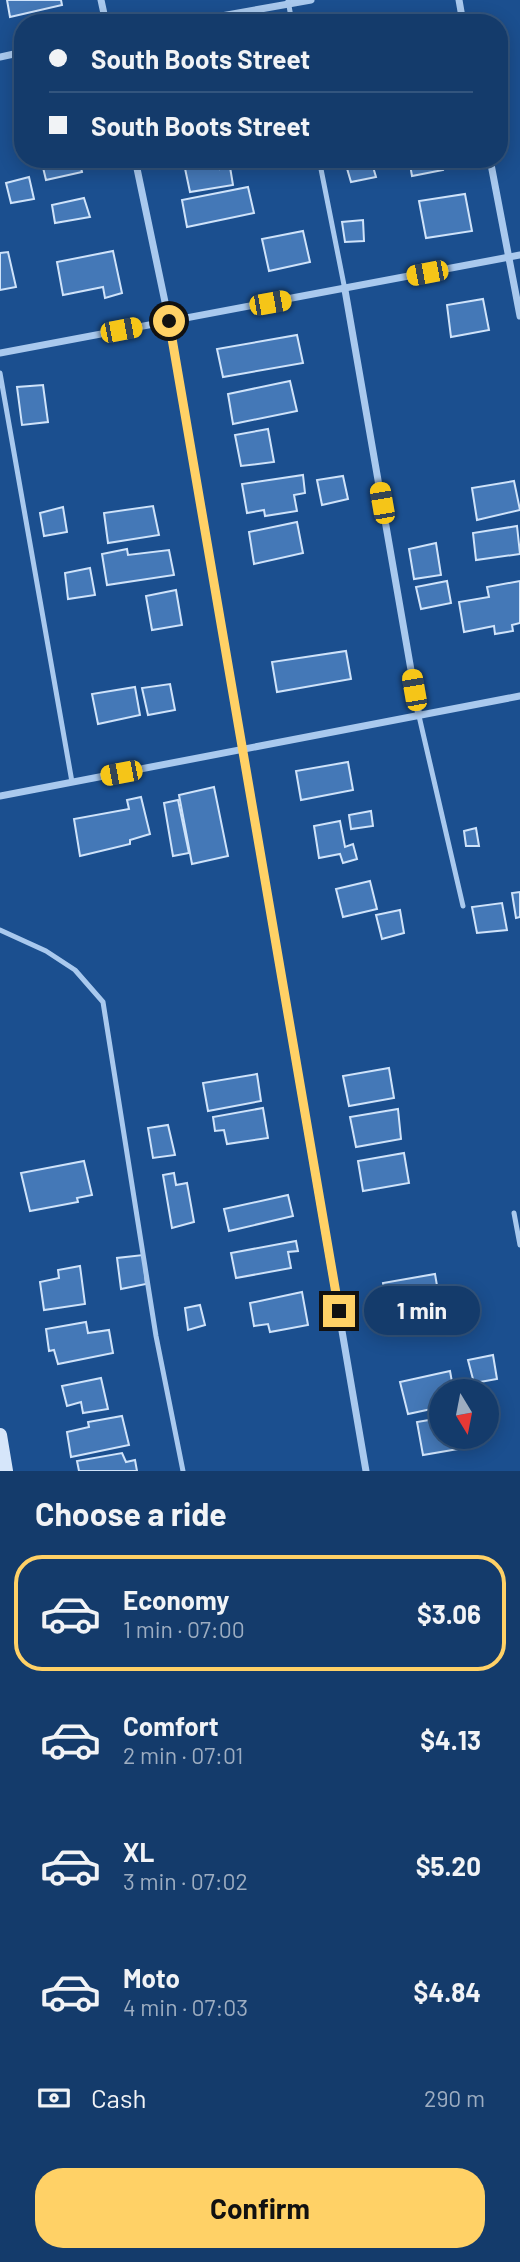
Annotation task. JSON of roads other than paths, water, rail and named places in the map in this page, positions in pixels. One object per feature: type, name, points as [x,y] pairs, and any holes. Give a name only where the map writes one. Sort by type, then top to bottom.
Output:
[{"type":"main road","points":[[0,1435],[6,1471]]},
{"type":"street","points":[[227,14],[311,0]]},
{"type":"street","points":[[137,168],[169,321],[366,1471]]},
{"type":"street","points":[[491,168],[520,316]]},
{"type":"street","points":[[0,353],[520,255]]},
{"type":"street","points":[[345,290],[419,716]]},
{"type":"street","points":[[0,796],[520,696]]},
{"type":"lane","points":[[321,168],[345,290]]},
{"type":"lane","points":[[0,373],[72,782]]},
{"type":"lane","points":[[419,716],[463,906]]},
{"type":"lane","points":[[0,930],[46,951],[75,970],[103,1002],[152,1310],[183,1471]]},
{"type":"lane","points":[[514,1213],[520,1245]]}]
